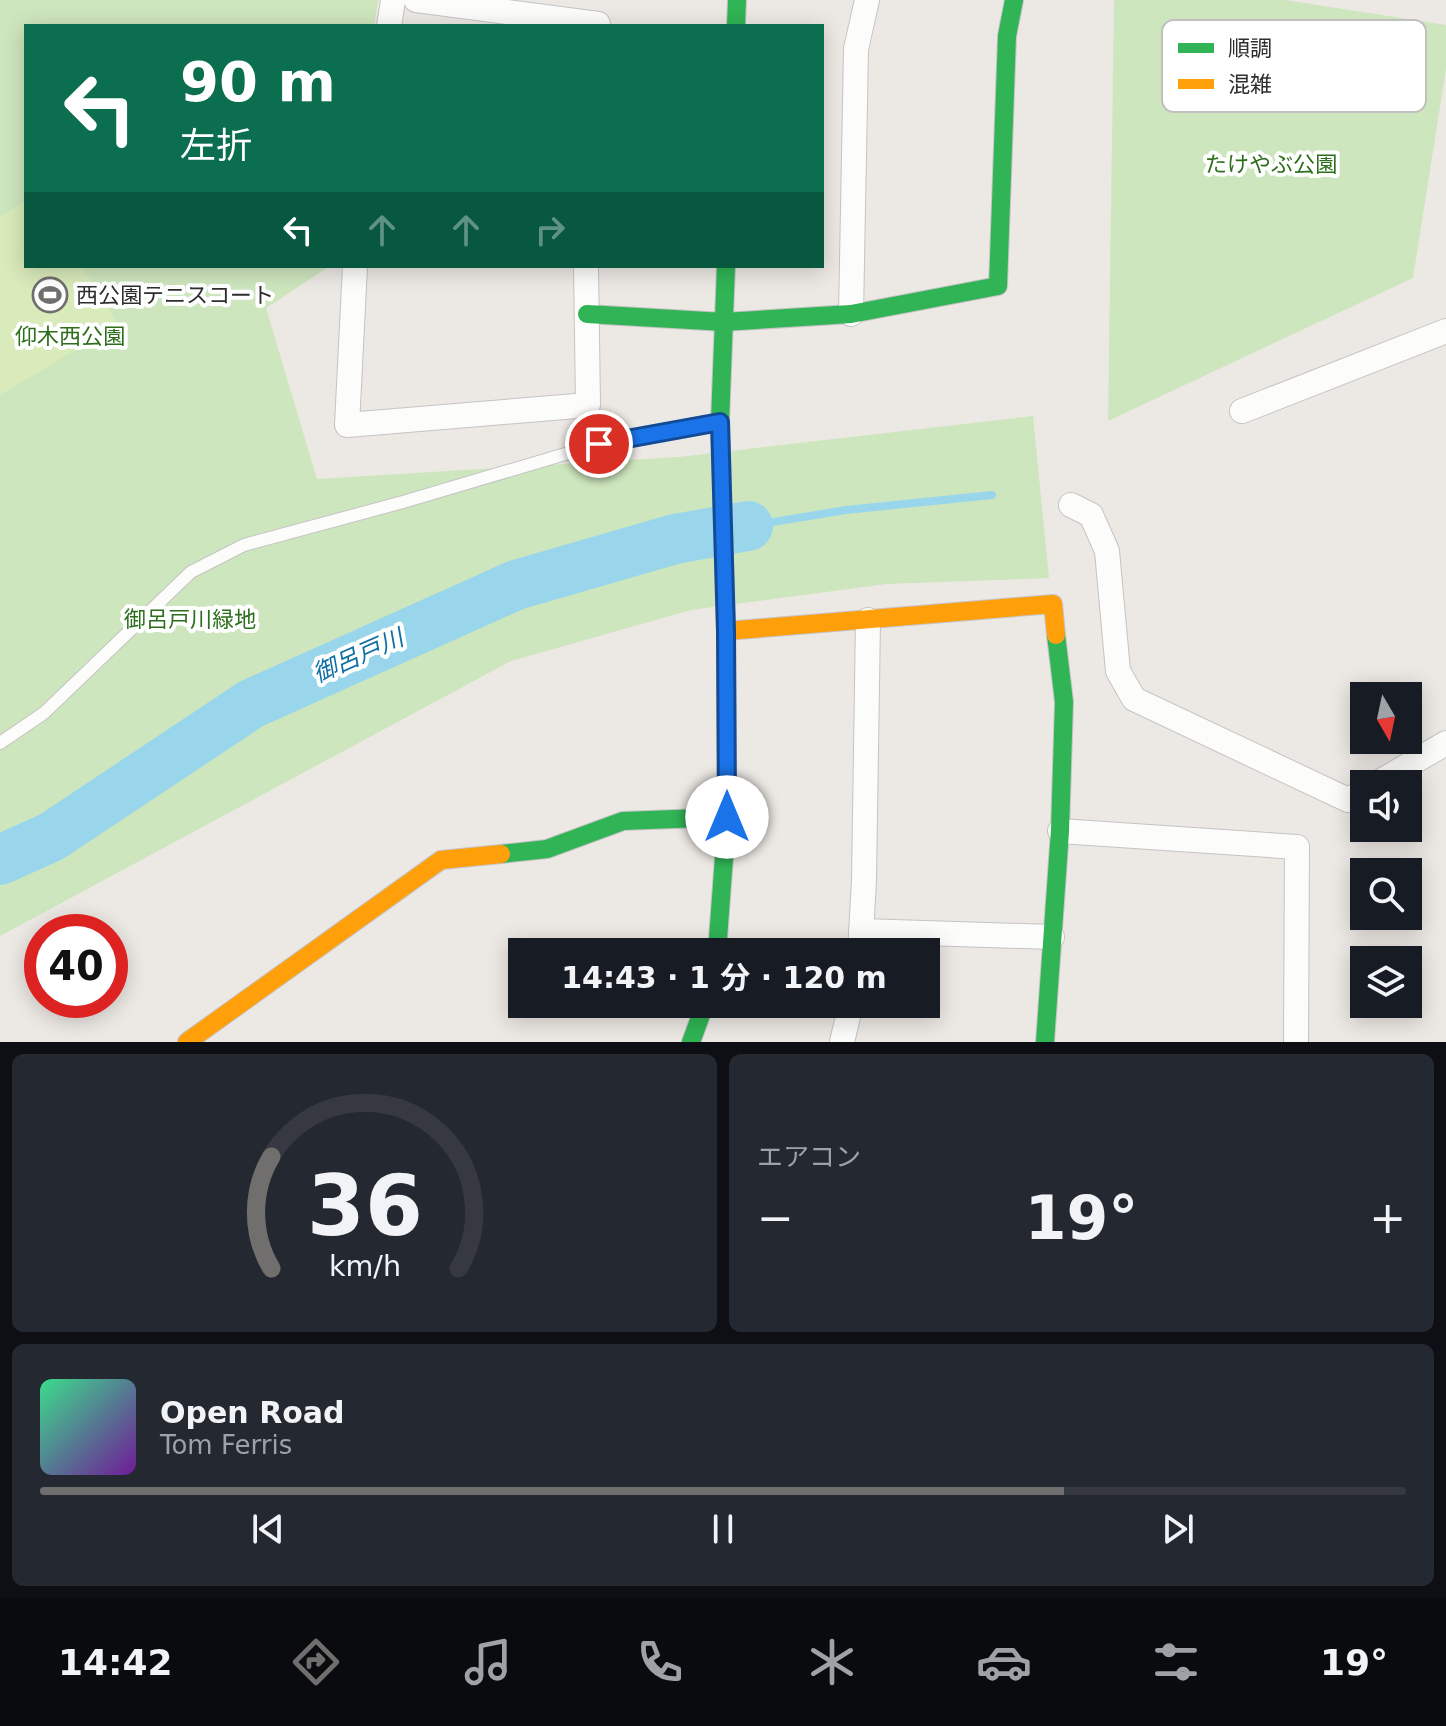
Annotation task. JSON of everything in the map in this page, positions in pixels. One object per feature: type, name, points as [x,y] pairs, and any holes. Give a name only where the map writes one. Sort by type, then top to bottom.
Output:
[{"type":"street","points":[[389,24],[393,0]]},
{"type":"street","points":[[416,0],[599,17]]},
{"type":"street","points":[[736,24],[737,0]]},
{"type":"street","points":[[851,314],[856,49],[867,0]]},
{"type":"street","points":[[587,314],[724,322],[851,314],[998,286],[1007,36],[1014,0]]},
{"type":"street","points":[[355,268],[347,425],[588,405],[586,268]]},
{"type":"street","points":[[718,938],[727,817],[720,422],[726,268]]},
{"type":"street","points":[[1242,411],[1446,331]]},
{"type":"street","points":[[1071,505],[1091,515],[1107,551],[1118,671],[1134,699],[1350,799]]},
{"type":"street","points":[[726,631],[1053,604],[1064,702],[1060,831],[1045,1042]]},
{"type":"street","points":[[861,938],[868,620]]},
{"type":"street","points":[[1400,770],[1446,743]]},
{"type":"street","points":[[187,1042],[441,860],[547,849],[623,821],[727,817]]},
{"type":"street","points":[[1060,831],[1297,847],[1296,1042]]},
{"type":"street","points":[[940,939],[1052,937]]},
{"type":"street","points":[[691,1042],[700,1018]]},
{"type":"street","points":[[842,1042],[848,1018]]},
{"type":"lane","points":[[0,743],[44,713],[191,572],[244,545],[599,444],[720,422]]},
{"type":"green space","name":"御呂戸川緑地","points":[[0,0],[378,0],[374,24],[24,24],[24,268],[327,268],[266,308],[317,479],[678,457],[1033,416],[1049,578],[887,584],[691,610],[511,661],[41,914],[24,914],[24,923],[0,936]]},
{"type":"green space","name":"たけやぶ公園","points":[[1114,0],[1285,0],[1414,20],[1162,20],[1162,112],[1426,112],[1426,22],[1446,25],[1446,69],[1413,278],[1108,421]]},
{"type":"green space","name":"西公園テニスコート","points":[[24,202],[24,268],[83,268],[118,325],[0,395],[0,217]]},
{"type":"waterway","points":[[748,526],[846,510],[992,495]]},
{"type":"waterway","name":"御呂戸川","points":[[0,860],[51,837],[251,704],[516,585],[675,539],[748,526]]},
{"type":"traffic: fast","points":[[736,24],[737,0]]},
{"type":"traffic: fast","points":[[587,314],[724,322],[851,314],[998,286],[1007,36],[1014,0]]},
{"type":"traffic: fast","points":[[718,938],[727,817],[720,422],[726,268]]},
{"type":"traffic: fast","points":[[1045,1042],[1060,831],[1064,702],[1056,635]]},
{"type":"traffic: fast","points":[[501,854],[547,849],[623,821],[727,817]]},
{"type":"traffic: fast","points":[[691,1042],[700,1018]]},
{"type":"traffic: slow","points":[[726,631],[1053,604],[1056,635]]},
{"type":"traffic: slow","points":[[187,1042],[441,860],[501,854]]},
{"type":"place","name":"西公園テニスコート","points":[[50,295]]},
{"type":"route","points":[[599,444],[720,422],[727,817]]},
{"type":"park label","name":"仰木西公園","points":[[70,336]]}]
